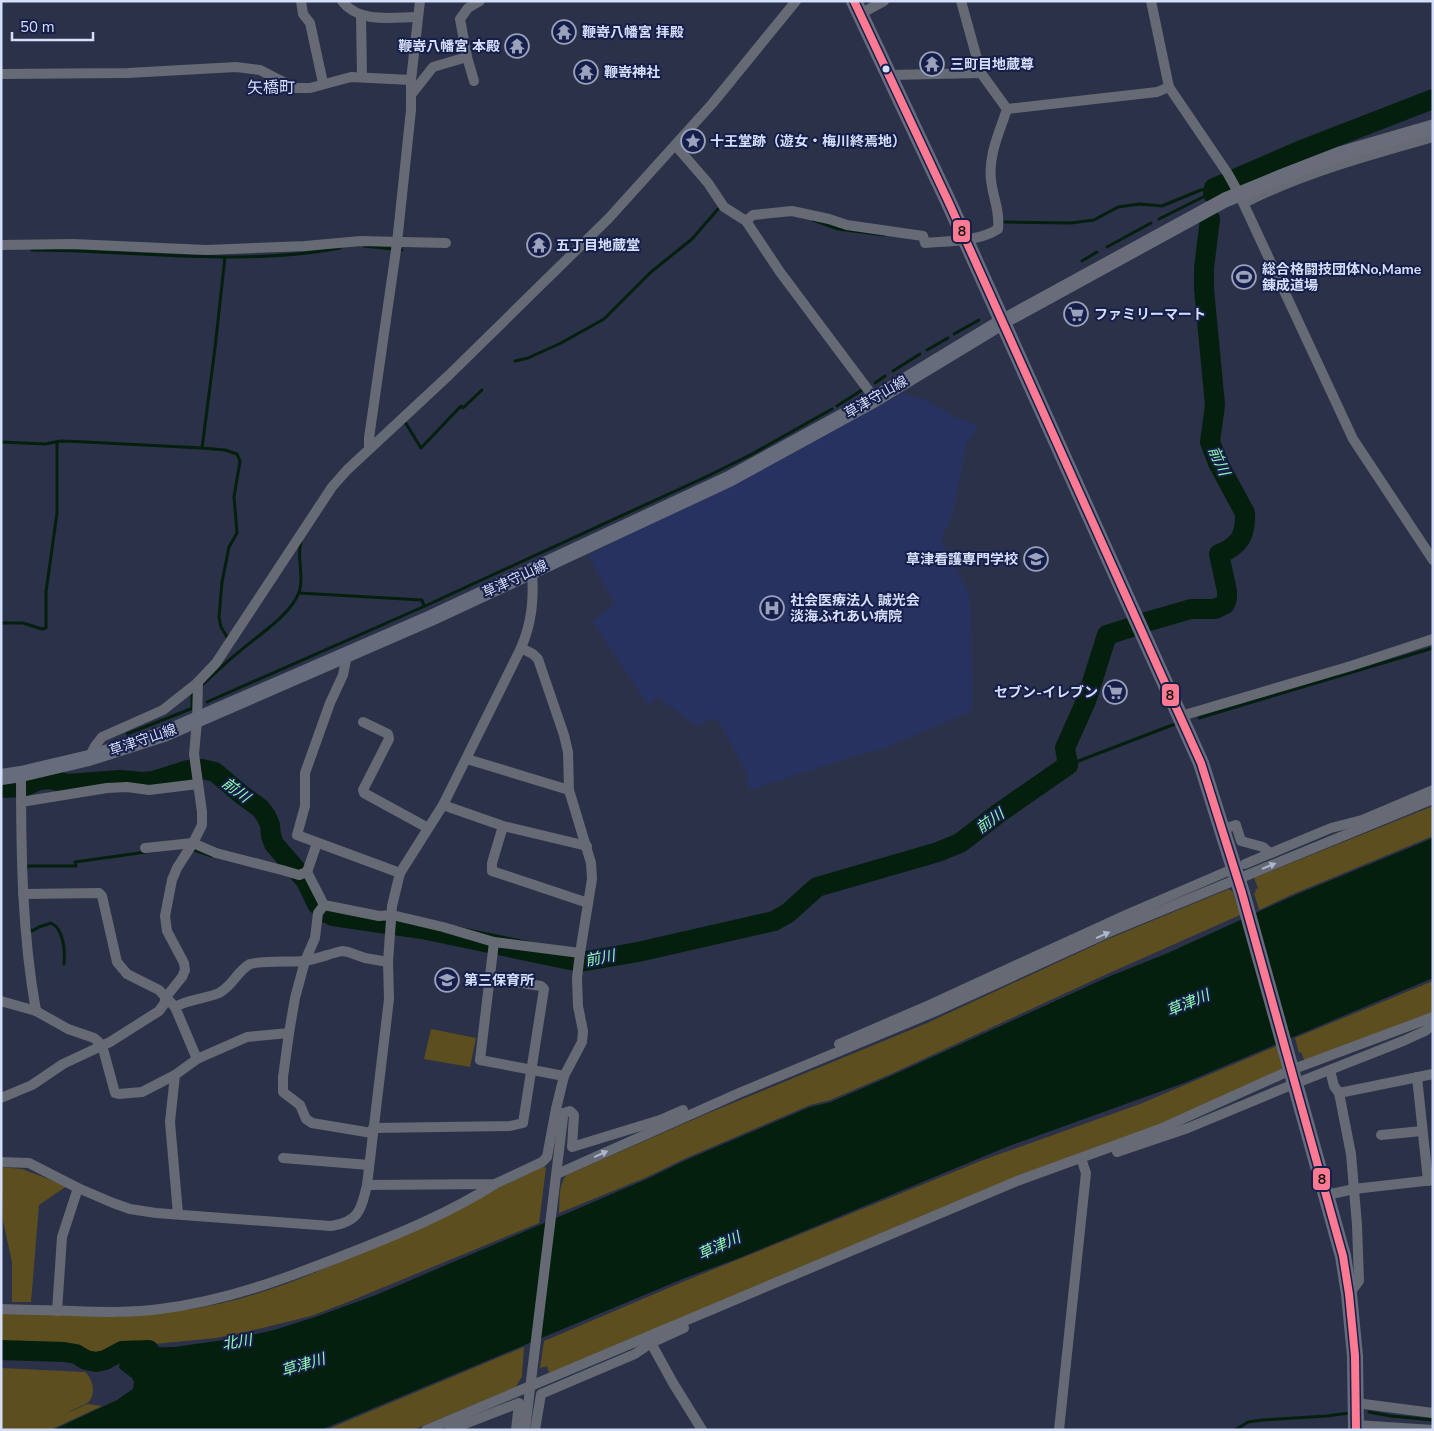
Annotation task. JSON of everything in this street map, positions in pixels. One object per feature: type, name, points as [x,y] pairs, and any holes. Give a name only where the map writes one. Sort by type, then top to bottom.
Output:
[{"type":"main road","points":[[857,8],[890,75],[965,239],[1201,763],[1223,829],[1288,1074],[1299,1098],[1343,1256],[1355,1356],[1356,1427]]},
{"type":"main road","name":"草津守山線","points":[[1,777],[89,758],[164,734],[430,618],[729,479],[874,399],[1002,322]]},
{"type":"street","points":[[301,1],[303,14],[310,23],[323,83]]},
{"type":"street","points":[[342,1],[349,9],[361,16],[418,17]]},
{"type":"street","points":[[370,448],[369,438],[397,243],[420,1]]},
{"type":"street","points":[[474,81],[467,57],[460,19],[468,8],[480,1]]},
{"type":"street","points":[[89,758],[102,737],[163,710],[198,682],[216,663],[332,487],[370,448],[448,376],[609,218],[676,146],[796,1]]},
{"type":"street","points":[[857,8],[884,1]]},
{"type":"street","points":[[961,1],[981,73],[1007,108]]},
{"type":"street","points":[[1151,1],[1169,87],[1228,174],[1236,196],[1353,439],[1433,560]]},
{"type":"street","points":[[361,16],[362,76]]},
{"type":"street","points":[[411,94],[433,67],[467,57]]},
{"type":"street","points":[[1,74],[128,73],[236,67],[260,70],[296,88],[310,88],[339,79],[362,76],[411,80]]},
{"type":"street","points":[[890,75],[981,73]]},
{"type":"street","points":[[1007,108],[1157,92],[1169,87]]},
{"type":"street","points":[[746,221],[753,215],[792,211],[847,225],[923,236],[925,243],[965,239],[992,233],[998,229],[999,217],[991,180],[991,157],[1007,108]]},
{"type":"street","points":[[1002,322],[1205,210],[1340,154],[1433,127]]},
{"type":"street","points":[[1236,196],[1268,191],[1349,162],[1433,137]]},
{"type":"street","points":[[676,146],[708,183],[724,207],[746,221],[780,272],[874,399]]},
{"type":"street","points":[[1,244],[72,244],[207,250],[305,246],[361,240],[397,243],[446,243]]},
{"type":"street","points":[[1,1162],[29,1163],[78,1188],[130,1209],[156,1213],[330,1226],[345,1224],[356,1216],[362,1204],[367,1185],[389,999],[388,962],[392,906],[400,873],[443,805],[467,760],[528,632],[534,595],[532,571]]},
{"type":"street","points":[[1181,716],[1351,666],[1433,639]]},
{"type":"street","points":[[1,1309],[122,1312],[160,1309],[217,1300],[261,1287],[383,1240],[445,1212],[547,1158],[564,1076],[582,1042],[583,1031],[577,992],[580,953],[592,879],[587,846],[569,790],[568,752],[545,675],[534,654],[521,648]]},
{"type":"street","points":[[347,655],[343,674],[330,703],[305,773],[305,806],[297,835],[400,873]]},
{"type":"street","points":[[1,1098],[32,1085],[63,1064],[110,1042],[159,1011],[166,997],[182,977],[185,970],[184,963],[167,931],[165,916],[177,868],[193,843],[202,824],[194,754],[198,682]]},
{"type":"street","points":[[363,722],[388,734],[389,739],[363,790],[364,793],[428,828]]},
{"type":"street","points":[[467,760],[569,790]]},
{"type":"street","points":[[21,774],[23,894],[28,965],[36,1011]]},
{"type":"street","points":[[21,802],[107,788],[127,787],[149,790],[198,784]]},
{"type":"street","points":[[1245,864],[1331,828],[1362,820],[1433,790]]},
{"type":"street","points":[[558,1111],[570,1111],[574,1115],[572,1147],[660,1120],[1016,970],[1073,944],[1116,929],[1236,881],[1433,799]]},
{"type":"street","points":[[443,805],[503,826],[587,846]]},
{"type":"street","points":[[1223,829],[1236,825],[1241,841],[1263,847],[1270,853]]},
{"type":"street","points":[[503,826],[492,863],[492,872],[588,903]]},
{"type":"street","points":[[145,848],[193,843],[216,853],[299,875],[307,872]]},
{"type":"street","points":[[317,843],[307,872],[322,907],[315,938],[305,961],[294,998],[283,1077],[283,1092],[300,1105],[306,1119],[312,1123],[372,1131],[510,1126],[523,1123],[544,989],[541,986],[490,978]]},
{"type":"street","points":[[23,894],[99,893],[102,896],[117,962],[127,974],[159,990],[175,1007],[197,1059]]},
{"type":"street","points":[[322,907],[378,916],[392,921],[443,927],[494,942],[580,953]]},
{"type":"street","points":[[494,942],[480,1060],[564,1076]]},
{"type":"street","points":[[175,1007],[183,1002],[194,1001],[219,993],[230,986],[243,970],[253,963],[305,961],[342,951],[388,962]]},
{"type":"street","points":[[557,1174],[730,1097],[936,1011],[1016,970]]},
{"type":"street","points":[[1,1001],[36,1011],[68,1029],[94,1038],[102,1046],[112,1081],[118,1094],[142,1092],[175,1075],[197,1059],[247,1037],[289,1032]]},
{"type":"street","points":[[440,1430],[530,1389],[1018,1181],[1160,1129],[1288,1074],[1310,1069],[1432,1022]]},
{"type":"street","points":[[426,1430],[651,1343],[1016,1187],[1188,1128],[1425,1031],[1432,1022]]},
{"type":"street","points":[[1330,1070],[1334,1086],[1340,1092],[1351,1154],[1354,1189],[1359,1280],[1349,1294]]},
{"type":"street","points":[[1167,1135],[1186,1123],[1288,1074]]},
{"type":"street","points":[[1340,1092],[1433,1074]]},
{"type":"street","points":[[175,1075],[170,1122],[178,1214]]},
{"type":"street","points":[[1327,1195],[1354,1189],[1430,1180],[1422,1131],[1417,1077]]},
{"type":"street","points":[[525,1430],[563,1118],[558,1111]]},
{"type":"street","points":[[1381,1135],[1422,1131]]},
{"type":"street","points":[[283,1158],[369,1165]]},
{"type":"street","points":[[1058,1430],[1086,1173],[1083,1164]]},
{"type":"street","points":[[367,1185],[495,1184]]},
{"type":"street","points":[[57,1311],[62,1237],[78,1188]]},
{"type":"street","points":[[535,1430],[541,1394],[635,1354],[651,1343]]},
{"type":"street","points":[[651,1343],[702,1430]]},
{"type":"street","points":[[449,1430],[519,1403],[516,1430]]},
{"type":"street","points":[[1356,1403],[1433,1413]]},
{"type":"street","points":[[1356,1427],[1433,1430]]},
{"type":"shaded area","points":[[903,393],[927,401],[957,418],[977,425],[976,431],[967,442],[952,516],[941,540],[969,592],[972,711],[880,750],[851,757],[751,790],[746,782],[749,778],[717,718],[697,726],[657,697],[648,705],[592,621],[615,604],[588,555],[774,463]]},
{"type":"shaded area","points":[[1433,806],[1433,836],[1259,910],[1254,893],[1258,888],[1254,878]]},
{"type":"shaded area","points":[[1229,889],[1233,892],[1240,915],[893,1073],[830,1100],[810,1105],[686,1158],[647,1177],[559,1213],[561,1187],[567,1175],[706,1114],[925,1024],[1108,939]]},
{"type":"shaded area","points":[[1433,981],[1433,1012],[1305,1062],[1301,1052],[1299,1053],[1295,1038]]},
{"type":"shaded area","points":[[431,1029],[476,1038],[470,1067],[424,1059]]},
{"type":"shaded area","points":[[1277,1046],[1283,1065],[1282,1070],[1222,1096],[1174,1120],[549,1373],[547,1366],[540,1368],[544,1341],[685,1281],[983,1160],[1140,1104]]},
{"type":"shaded area","points":[[544,1166],[546,1168],[539,1223],[311,1316],[216,1338],[118,1346],[104,1357],[93,1357],[74,1349],[1,1344],[1,1311],[186,1310],[237,1299],[287,1284],[443,1215]]},
{"type":"shaded area","points":[[1,1167],[22,1169],[67,1186],[39,1205],[31,1302],[12,1302],[12,1262],[3,1221]]},
{"type":"shaded area","points":[[524,1347],[522,1376],[516,1387],[413,1430],[326,1430]]},
{"type":"shaded area","points":[[1,1368],[85,1372],[92,1384],[92,1397],[86,1404],[67,1413],[88,1404],[102,1406],[50,1430],[1,1430]]},
{"type":"water","name":"草津川","points":[[1433,838],[1433,978],[1184,1083],[1009,1146],[739,1258],[685,1278],[321,1430],[53,1430],[117,1400],[133,1389],[134,1382],[132,1378],[119,1368],[122,1348],[174,1347],[238,1338],[274,1330],[376,1295],[810,1107],[831,1102],[1108,977],[1168,953],[1293,896]]},
{"type":"waterway","name":"前川","points":[[1237,178],[1304,149],[1433,99]]},
{"type":"waterway","name":"前川","points":[[1213,194],[1214,188],[1226,183]]},
{"type":"waterway","points":[[1003,222],[1071,223],[1094,220],[1118,207],[1140,204],[1162,206],[1201,190],[1214,188]]},
{"type":"waterway","points":[[1159,219],[1213,192]]},
{"type":"waterway","points":[[515,361],[528,358],[561,343],[604,319],[651,272],[692,239],[718,209]]},
{"type":"waterway","name":"前川","points":[[1146,622],[1191,609],[1215,609],[1225,604],[1227,591],[1219,554],[1236,544],[1244,528],[1245,513],[1218,463],[1210,442],[1215,405],[1204,289],[1204,268],[1210,219]]},
{"type":"waterway","points":[[813,220],[838,229],[885,235]]},
{"type":"waterway","points":[[1107,247],[1151,223]]},
{"type":"waterway","points":[[364,246],[402,250]]},
{"type":"waterway","points":[[32,250],[225,257],[302,254],[340,248]]},
{"type":"waterway","points":[[1082,261],[1097,252]]},
{"type":"waterway","points":[[1,442],[45,444],[61,441],[202,448],[225,257]]},
{"type":"waterway","points":[[954,334],[979,320]]},
{"type":"waterway","points":[[927,350],[948,338]]},
{"type":"waterway","points":[[893,371],[920,354]]},
{"type":"waterway","points":[[875,383],[885,376]]},
{"type":"waterway","points":[[405,422],[421,448],[461,406],[463,408],[482,390]]},
{"type":"waterway","points":[[837,406],[862,390]]},
{"type":"waterway","points":[[207,702],[425,606],[710,475],[752,454],[832,409]]},
{"type":"waterway","points":[[1,623],[23,623],[42,629],[46,628],[46,592],[57,513],[57,442]]},
{"type":"waterway","points":[[202,448],[225,450],[237,454],[240,461],[234,497],[237,533],[229,547],[222,582],[219,617],[221,627],[227,637]]},
{"type":"waterway","points":[[200,687],[282,616],[295,600],[301,586],[299,555],[301,542]]},
{"type":"waterway","points":[[299,593],[422,600],[424,606]]},
{"type":"waterway","name":"前川","points":[[1,788],[23,787],[39,780],[51,779],[67,784],[120,780],[142,782],[153,781],[188,770],[202,769],[215,772],[260,808],[270,825],[274,844],[306,881],[317,904],[327,913],[333,916],[422,929],[580,962],[638,952],[774,921],[788,913],[817,887],[938,852],[960,843],[1068,765],[1065,748],[1086,701],[1107,635],[1132,627]]},
{"type":"waterway","points":[[1199,718],[1433,648]]},
{"type":"waterway","points":[[192,709],[192,694],[195,691]]},
{"type":"waterway","points":[[127,734],[193,708]]},
{"type":"waterway","points":[[1068,765],[1175,724]]},
{"type":"waterway","points":[[51,779],[62,772]]},
{"type":"waterway","points":[[191,849],[212,856]]},
{"type":"waterway","points":[[26,869],[27,866],[76,866],[75,862],[146,852]]},
{"type":"waterway","points":[[29,928],[32,931],[51,923],[59,930],[63,941],[64,964]]},
{"type":"waterway","name":"北川","points":[[1,1350],[64,1352],[76,1354],[86,1360],[96,1362],[105,1360],[122,1351],[149,1350]]},
{"type":"waterway","points":[[1369,1412],[1433,1420]]},
{"type":"waterway","points":[[1235,1430],[1248,1422],[1349,1413]]},
{"type":"transit line","name":"8","points":[[854,1],[949,203],[1201,763],[1242,893],[1343,1256],[1355,1356],[1356,1430]]},
{"type":"place","name":"鞭嵜八幡宮 拝殿","points":[[564,32]]},
{"type":"place","name":"鞭嵜八幡宮 本殿","points":[[517,46]]},
{"type":"place","name":"三町目地蔵尊","points":[[932,64]]},
{"type":"place","name":"鞭嵜神社","points":[[586,72]]},
{"type":"place","name":"十王堂跡（遊女・梅川終焉地）","points":[[693,141]]},
{"type":"place","name":"五丁目地蔵堂","points":[[539,245]]},
{"type":"place","name":"総合格闘技団体No,Mame 錬成道場","points":[[1244,277]]},
{"type":"place","name":"ファミリーマート","points":[[1076,314]]},
{"type":"place","name":"草津看護専門学校","points":[[1036,559]]},
{"type":"place","name":"社会医療法人 誠光会 淡海ふれあい病院","points":[[772,608]]},
{"type":"place","name":"セブン-イレブン","points":[[1115,692]]},
{"type":"place","name":"第三保育所","points":[[447,980]]},
{"type":"district","name":"矢橋町","points":[[271,88]]}]
